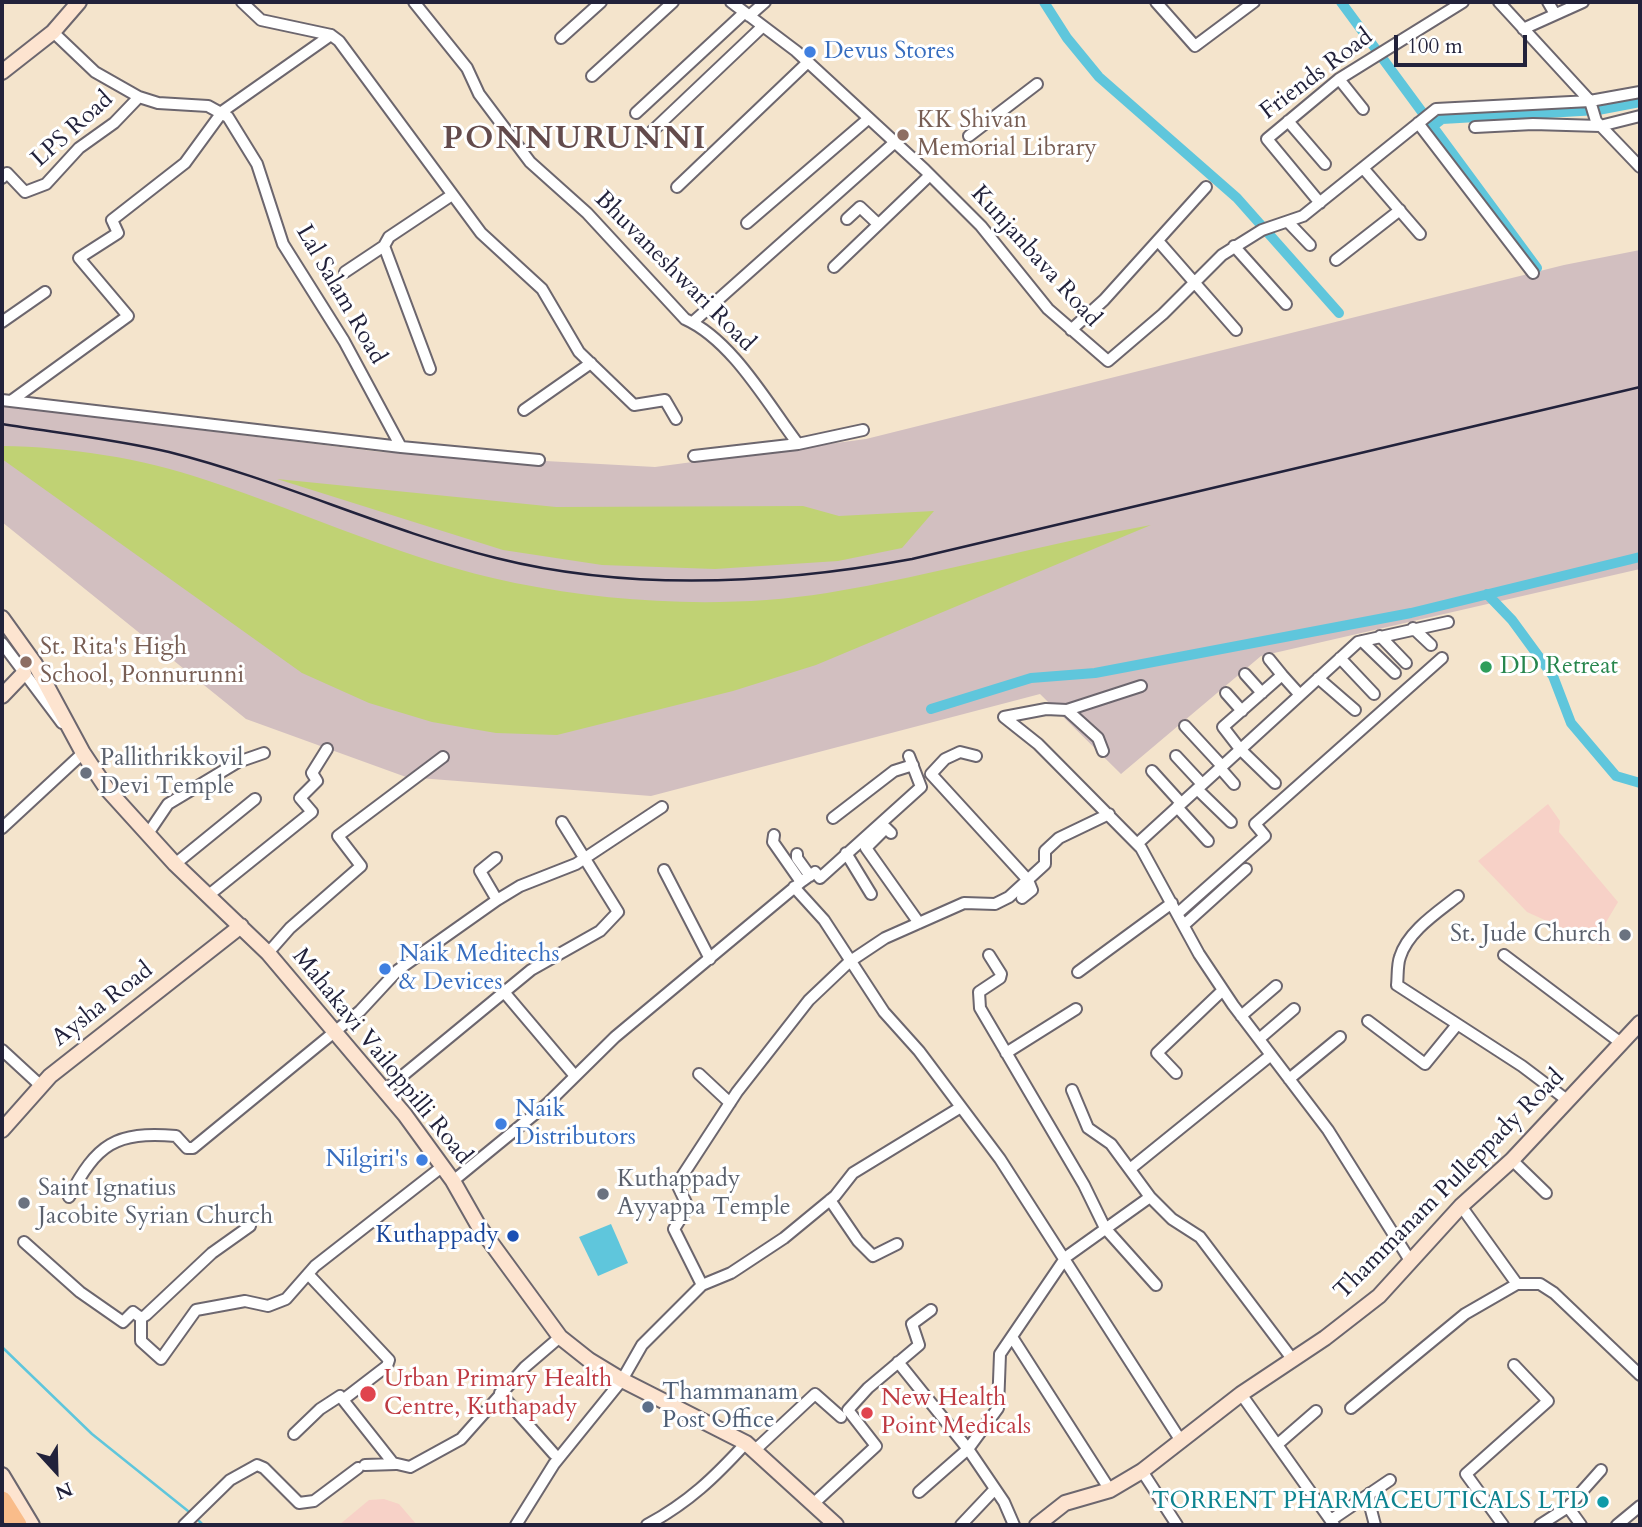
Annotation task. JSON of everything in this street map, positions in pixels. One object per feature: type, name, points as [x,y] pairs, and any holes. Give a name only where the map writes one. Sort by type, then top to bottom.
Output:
[{"type":"highway","points":[[2,1501],[17,1525]]},
{"type":"main road","points":[[3,68],[53,32],[79,2]]},
{"type":"main road","name":"Mahakavi Vailoppilli Road","points":[[2,618],[57,698],[71,732],[107,789],[147,835],[268,953],[384,1091],[443,1166],[478,1225],[560,1337],[589,1360],[622,1380],[751,1447],[836,1525]]},
{"type":"main road","points":[[2,696],[24,673]]},
{"type":"main road","name":"Aysha Road","points":[[2,1130],[40,1085],[241,926]]},
{"type":"main road","name":"Thammanam Pulleppady Road","points":[[1037,1525],[1065,1503],[1110,1490],[1142,1471],[1241,1394],[1293,1360],[1379,1296],[1461,1206],[1512,1160],[1640,1023]]},
{"type":"main road","points":[[2,1475],[32,1525]]},
{"type":"street","points":[[242,2],[261,20],[331,35],[339,41],[481,233],[542,289],[579,352],[634,405],[665,400],[676,419]]},
{"type":"street","name":"Bhuvaneshwari Road","points":[[414,2],[467,68],[479,93],[530,162],[587,213],[665,299],[725,348],[798,444]]},
{"type":"street","points":[[561,38],[601,2]]},
{"type":"street","points":[[592,76],[673,2]]},
{"type":"street","name":"Kunjanbava Road","points":[[731,2],[807,62],[930,175],[981,226],[1048,309],[1103,359],[1113,359],[1234,246],[1262,230],[1289,223],[1320,203],[1436,109],[1590,102]]},
{"type":"street","points":[[636,113],[746,15],[765,2]]},
{"type":"street","points":[[1156,2],[1195,46],[1254,2]]},
{"type":"street","name":"Friends Road","points":[[1320,203],[1267,139],[1339,79],[1463,2]]},
{"type":"street","points":[[1499,2],[1590,102],[1598,123],[1640,167]]},
{"type":"street","points":[[1548,2],[1555,14]]},
{"type":"street","points":[[1523,29],[1583,2]]},
{"type":"street","points":[[645,138],[762,27]]},
{"type":"street","points":[[53,32],[95,72],[139,97],[158,103],[208,106],[223,111]]},
{"type":"street","points":[[6,400],[128,316],[79,258],[118,233],[112,220],[185,163],[223,111],[331,35]]},
{"type":"street","points":[[677,187],[807,62]]},
{"type":"street","points":[[1339,79],[1363,109]]},
{"type":"street","points":[[969,136],[1037,84]]},
{"type":"street","points":[[1590,102],[1640,92]]},
{"type":"street","name":"LPS Road","points":[[2,178],[7,173],[24,192],[42,187],[79,148],[114,123],[139,97]]},
{"type":"street","name":"Lal Salam Road","points":[[223,111],[257,164],[283,244],[344,341],[401,447]]},
{"type":"street","points":[[1475,127],[1598,123],[1640,116]]},
{"type":"street","points":[[747,223],[868,119]]},
{"type":"street","points":[[1288,121],[1325,164]]},
{"type":"street","points":[[1418,122],[1533,273]]},
{"type":"street","points":[[693,322],[894,144]]},
{"type":"street","points":[[1363,168],[1420,234]]},
{"type":"street","points":[[834,267],[930,175]]},
{"type":"street","points":[[1071,330],[1104,300],[1206,187]]},
{"type":"street","points":[[345,272],[384,246],[389,237],[452,195]]},
{"type":"street","points":[[847,219],[860,207],[878,224]]},
{"type":"street","points":[[1336,260],[1400,211]]},
{"type":"street","points":[[1289,223],[1310,245]]},
{"type":"street","points":[[1158,242],[1197,282],[1236,330]]},
{"type":"street","points":[[384,246],[430,369]]},
{"type":"street","points":[[1234,246],[1286,304]]},
{"type":"street","points":[[2,321],[45,292]]},
{"type":"street","points":[[524,410],[591,363]]},
{"type":"street","points":[[6,400],[401,447],[539,460]]},
{"type":"street","points":[[694,456],[798,444],[863,430]]},
{"type":"street","points":[[1137,844],[1340,658],[1362,641],[1448,622]]},
{"type":"street","points":[[1413,628],[1431,645]]},
{"type":"street","points":[[1380,636],[1406,663]]},
{"type":"street","points":[[1362,641],[1395,673]]},
{"type":"street","points":[[2,643],[71,732]]},
{"type":"street","points":[[1340,658],[1374,694]]},
{"type":"street","points":[[1078,972],[1175,909],[1265,836],[1255,824],[1442,658]]},
{"type":"street","points":[[1269,659],[1300,695]]},
{"type":"street","points":[[1245,674],[1262,693]]},
{"type":"street","points":[[1275,783],[1240,749],[1223,727],[1282,675]]},
{"type":"street","points":[[1318,678],[1355,710]]},
{"type":"street","points":[[1141,687],[1067,710],[1046,709],[1004,717],[1038,744],[1137,844],[1223,990],[1328,1130],[1411,1262]]},
{"type":"street","points":[[1226,693],[1242,710]]},
{"type":"street","points":[[1067,710],[1098,738],[1103,751]]},
{"type":"street","points":[[1185,726],[1234,784]]},
{"type":"street","points":[[210,894],[312,812],[300,798],[317,781],[312,774],[327,749]]},
{"type":"street","points":[[917,777],[931,774],[945,759],[960,752],[976,756]]},
{"type":"street","points":[[2,828],[83,753]]},
{"type":"street","points":[[147,835],[168,804],[238,762],[264,753]]},
{"type":"street","points":[[268,953],[290,928],[361,866],[338,836],[443,757]]},
{"type":"street","points":[[1177,757],[1231,822]]},
{"type":"street","points":[[833,818],[911,761],[921,787],[863,844]]},
{"type":"street","points":[[1152,771],[1208,841]]},
{"type":"street","points":[[931,774],[1030,885],[1035,894],[1045,891]]},
{"type":"street","points":[[176,864],[255,799]]},
{"type":"street","points":[[69,1197],[86,1166],[102,1148],[121,1138],[176,1136],[187,1148],[194,1148],[333,1033],[398,970],[497,900],[520,886],[586,859],[662,807]]},
{"type":"street","points":[[1022,898],[1045,864],[1045,851],[1059,838],[1109,814]]},
{"type":"street","points":[[384,1091],[531,970],[600,931],[618,912],[562,822]]},
{"type":"street","points":[[453,1181],[575,1076],[615,1037],[802,882],[815,872],[820,878],[846,853],[886,828],[891,833]]},
{"type":"street","points":[[775,835],[773,842],[802,882],[849,961],[884,1013],[919,1051],[961,1107],[1066,1257],[1118,1346],[1181,1441]]},
{"type":"street","points":[[863,844],[919,923]]},
{"type":"street","points":[[781,853],[794,849],[802,882]]},
{"type":"street","points":[[846,853],[871,894]]},
{"type":"street","points":[[496,858],[480,871],[497,900]]},
{"type":"street","points":[[1184,925],[1246,869]]},
{"type":"street","points":[[664,870],[710,958]]},
{"type":"street","points":[[702,1285],[674,1229],[688,1207],[677,1184],[730,1103],[809,1000],[849,961],[885,938],[964,903],[995,904],[1030,885]]},
{"type":"street","points":[[1458,896],[1421,926],[1409,941],[1400,956],[1397,985],[1522,1066],[1567,1100]]},
{"type":"street","points":[[989,955],[1000,978],[979,992],[980,1008],[1084,1185],[1105,1228],[1156,1285]]},
{"type":"street","points":[[1504,956],[1621,1043]]},
{"type":"street","points":[[1241,1016],[1276,986]]},
{"type":"street","points":[[1176,1073],[1157,1053],[1223,990]]},
{"type":"street","points":[[504,992],[575,1076]]},
{"type":"street","points":[[1006,1053],[1076,1009]]},
{"type":"street","points":[[1259,1039],[1294,1009]]},
{"type":"street","points":[[1368,1021],[1425,1064],[1457,1026]]},
{"type":"street","points":[[1289,1079],[1340,1037]]},
{"type":"street","points":[[2,1050],[40,1085]]},
{"type":"street","points":[[1130,1169],[1271,1055]]},
{"type":"street","points":[[699,1074],[730,1103]]},
{"type":"street","points":[[1072,1090],[1088,1128],[1111,1143],[1150,1197],[1172,1219],[1200,1237],[1293,1360]]},
{"type":"street","points":[[516,1525],[554,1464],[622,1380],[642,1345],[702,1285],[731,1273],[773,1245],[830,1200],[853,1173],[961,1107]]},
{"type":"street","points":[[1512,1160],[1546,1193]]},
{"type":"street","points":[[250,1226],[212,1253],[141,1318],[141,1341],[161,1359],[196,1311],[245,1301],[268,1306],[286,1299],[308,1274],[443,1166]]},
{"type":"street","points":[[919,1492],[968,1448],[998,1408],[1000,1354],[1066,1257],[1150,1197]]},
{"type":"street","points":[[830,1200],[858,1241],[873,1256],[897,1244]]},
{"type":"street","points":[[1461,1206],[1517,1284]]},
{"type":"street","points":[[24,1242],[119,1321],[123,1322],[134,1312],[141,1318]]},
{"type":"street","points":[[308,1274],[389,1360],[387,1366],[344,1399]]},
{"type":"street","points":[[1351,1408],[1465,1314],[1517,1284],[1540,1284],[1554,1293],[1640,1375]]},
{"type":"street","points":[[813,1504],[876,1446],[848,1410],[919,1345],[912,1324],[931,1310]]},
{"type":"street","points":[[184,1525],[230,1480],[257,1465],[264,1468],[299,1503],[314,1501],[362,1466],[410,1466],[455,1443],[500,1393],[560,1337]]},
{"type":"street","points":[[1012,1337],[1110,1490]]},
{"type":"street","points":[[898,1362],[968,1448],[995,1489],[1014,1525]]},
{"type":"street","points":[[1498,1524],[1466,1474],[1548,1401],[1514,1365]]},
{"type":"street","points":[[500,1393],[554,1454]]},
{"type":"street","points":[[647,1525],[693,1497],[815,1394],[841,1417]]},
{"type":"street","points":[[1241,1394],[1332,1523],[1390,1480]]},
{"type":"street","points":[[295,1434],[337,1397],[344,1399],[396,1465]]},
{"type":"street","points":[[1278,1444],[1317,1411]]},
{"type":"street","points":[[1540,1525],[1568,1507],[1601,1470]]},
{"type":"street","points":[[1142,1471],[1177,1525]]},
{"type":"street","points":[[961,1525],[995,1489]]},
{"type":"street","points":[[1370,1493],[1369,1502],[1376,1525]]},
{"type":"street","points":[[1617,1525],[1640,1506]]},
{"type":"street","points":[[1568,1507],[1581,1525]]},
{"type":"shaded area","points":[[1640,250],[1640,569],[1261,656],[1121,774],[1040,694],[651,796],[406,777],[246,719],[2,522],[2,406],[381,452],[655,467],[866,439],[1564,265]]},
{"type":"shaded area","points":[[1548,804],[1560,821],[1559,832],[1618,902],[1602,929],[1607,936],[1602,946],[1527,912],[1478,861]]},
{"type":"shaded area","points":[[384,1499],[399,1504],[417,1525],[339,1525],[369,1500]]},
{"type":"green space","points":[[2,446],[79,451],[181,472],[397,550],[475,574],[553,590],[671,602],[749,601],[827,593],[1151,525],[816,665],[733,691],[557,735],[496,733],[432,722],[369,703],[302,673],[2,459]]},
{"type":"green space","points":[[277,479],[556,507],[803,506],[839,516],[934,511],[902,548],[838,561],[715,569],[602,565],[503,550]]},
{"type":"water","points":[[611,1224],[628,1263],[598,1276],[579,1237]]},
{"type":"waterway","points":[[1044,2],[1067,38],[1099,77],[1237,198],[1339,313]]},
{"type":"waterway","points":[[1341,2],[1537,268]]},
{"type":"waterway","points":[[1433,126],[1442,119],[1598,110],[1640,102]]},
{"type":"waterway","points":[[931,709],[1031,678],[1095,673],[1411,613],[1640,557]]},
{"type":"waterway","points":[[1487,594],[1512,620],[1553,676],[1571,723],[1616,776],[1640,783]]},
{"type":"waterway","points":[[2,1347],[92,1434],[188,1511]]},
{"type":"waterway","points":[[199,1521],[203,1525]]},
{"type":"railway","points":[[2,424],[107,440],[210,463],[414,534],[496,558],[599,576],[704,581],[809,574],[912,559],[1640,387]]},
{"type":"place","name":"Devus Stores","points":[[810,52]]},
{"type":"place","name":"KK Shivan Memorial Library","points":[[903,135]]},
{"type":"place","name":"St. Rita's High School, Ponnurunni","points":[[26,662]]},
{"type":"place","name":"DD Retreat","points":[[1486,667]]},
{"type":"place","name":"Pallithrikkovil Devi Temple","points":[[86,773]]},
{"type":"place","name":"St. Jude Church","points":[[1625,935]]},
{"type":"place","name":"Naik Meditechs & Devices","points":[[385,969]]},
{"type":"place","name":"Naik Distributors","points":[[501,1124]]},
{"type":"place","name":"Nilgiri's","points":[[422,1160]]},
{"type":"place","name":"Kuthappady Ayyappa Temple","points":[[603,1194]]},
{"type":"place","name":"Saint Ignatius Jacobite Syrian Church","points":[[24,1203]]},
{"type":"place","name":"Kuthappady","points":[[513,1236]]},
{"type":"place","name":"Urban Primary Health Centre, Kuthapady","points":[[368,1394]]},
{"type":"place","name":"Thammanam Post Office","points":[[648,1407]]},
{"type":"place","name":"New Health Point Medicals","points":[[867,1413]]},
{"type":"place","name":"TORRENT PHARMACEUTICALS LTD","points":[[1603,1502]]},
{"type":"district","name":"PONNURUNNI","points":[[575,141]]}]
